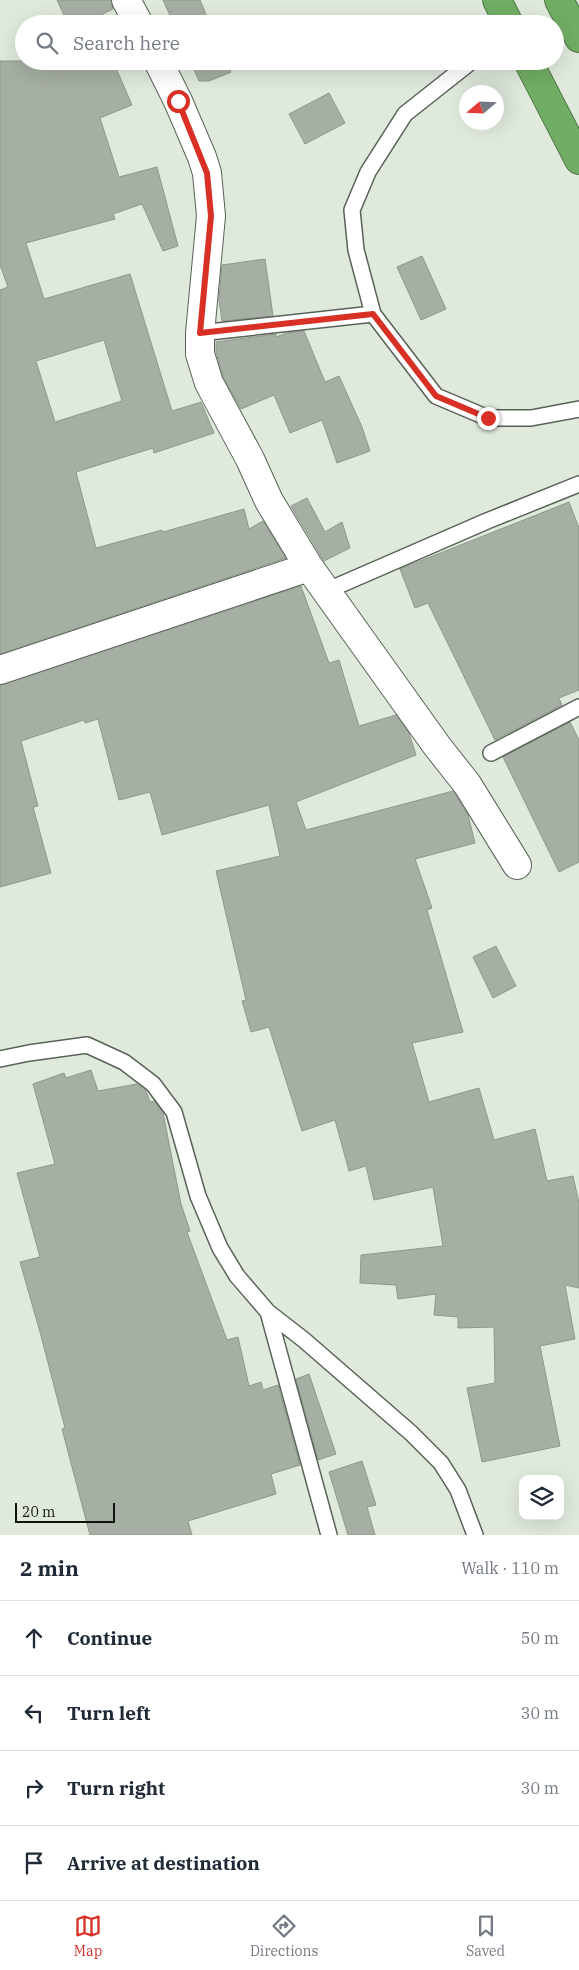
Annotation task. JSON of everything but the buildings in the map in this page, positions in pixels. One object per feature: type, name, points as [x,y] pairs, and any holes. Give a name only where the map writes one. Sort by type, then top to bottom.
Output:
[{"type":"highway","points":[[496,0],[504,15]]},
{"type":"highway","points":[[559,0],[579,38]]},
{"type":"highway","points":[[533,70],[579,160]]},
{"type":"street","points":[[126,0],[134,15]]},
{"type":"street","points":[[162,70],[178,101],[207,173],[211,216],[200,333],[200,354],[209,383],[250,459],[269,500],[309,567],[467,784],[517,864]]},
{"type":"street","points":[[0,670],[309,567]]},
{"type":"lane","points":[[461,70],[405,114],[368,172],[352,210],[356,250],[373,314],[436,396],[488,418],[530,418],[579,409]]},
{"type":"lane","points":[[200,333],[373,314]]},
{"type":"lane","points":[[326,591],[487,521],[579,484]]},
{"type":"lane","points":[[491,753],[579,707]]},
{"type":"lane","points":[[0,1059],[87,1045],[124,1062],[153,1084],[174,1112],[198,1196],[220,1248],[237,1276],[268,1312],[304,1340],[404,1426],[441,1463],[458,1490],[475,1535]]},
{"type":"lane","points":[[268,1312],[328,1535]]},
{"type":"route","points":[[178,101],[207,173],[211,216],[200,333],[373,314],[436,396],[488,418]]}]
